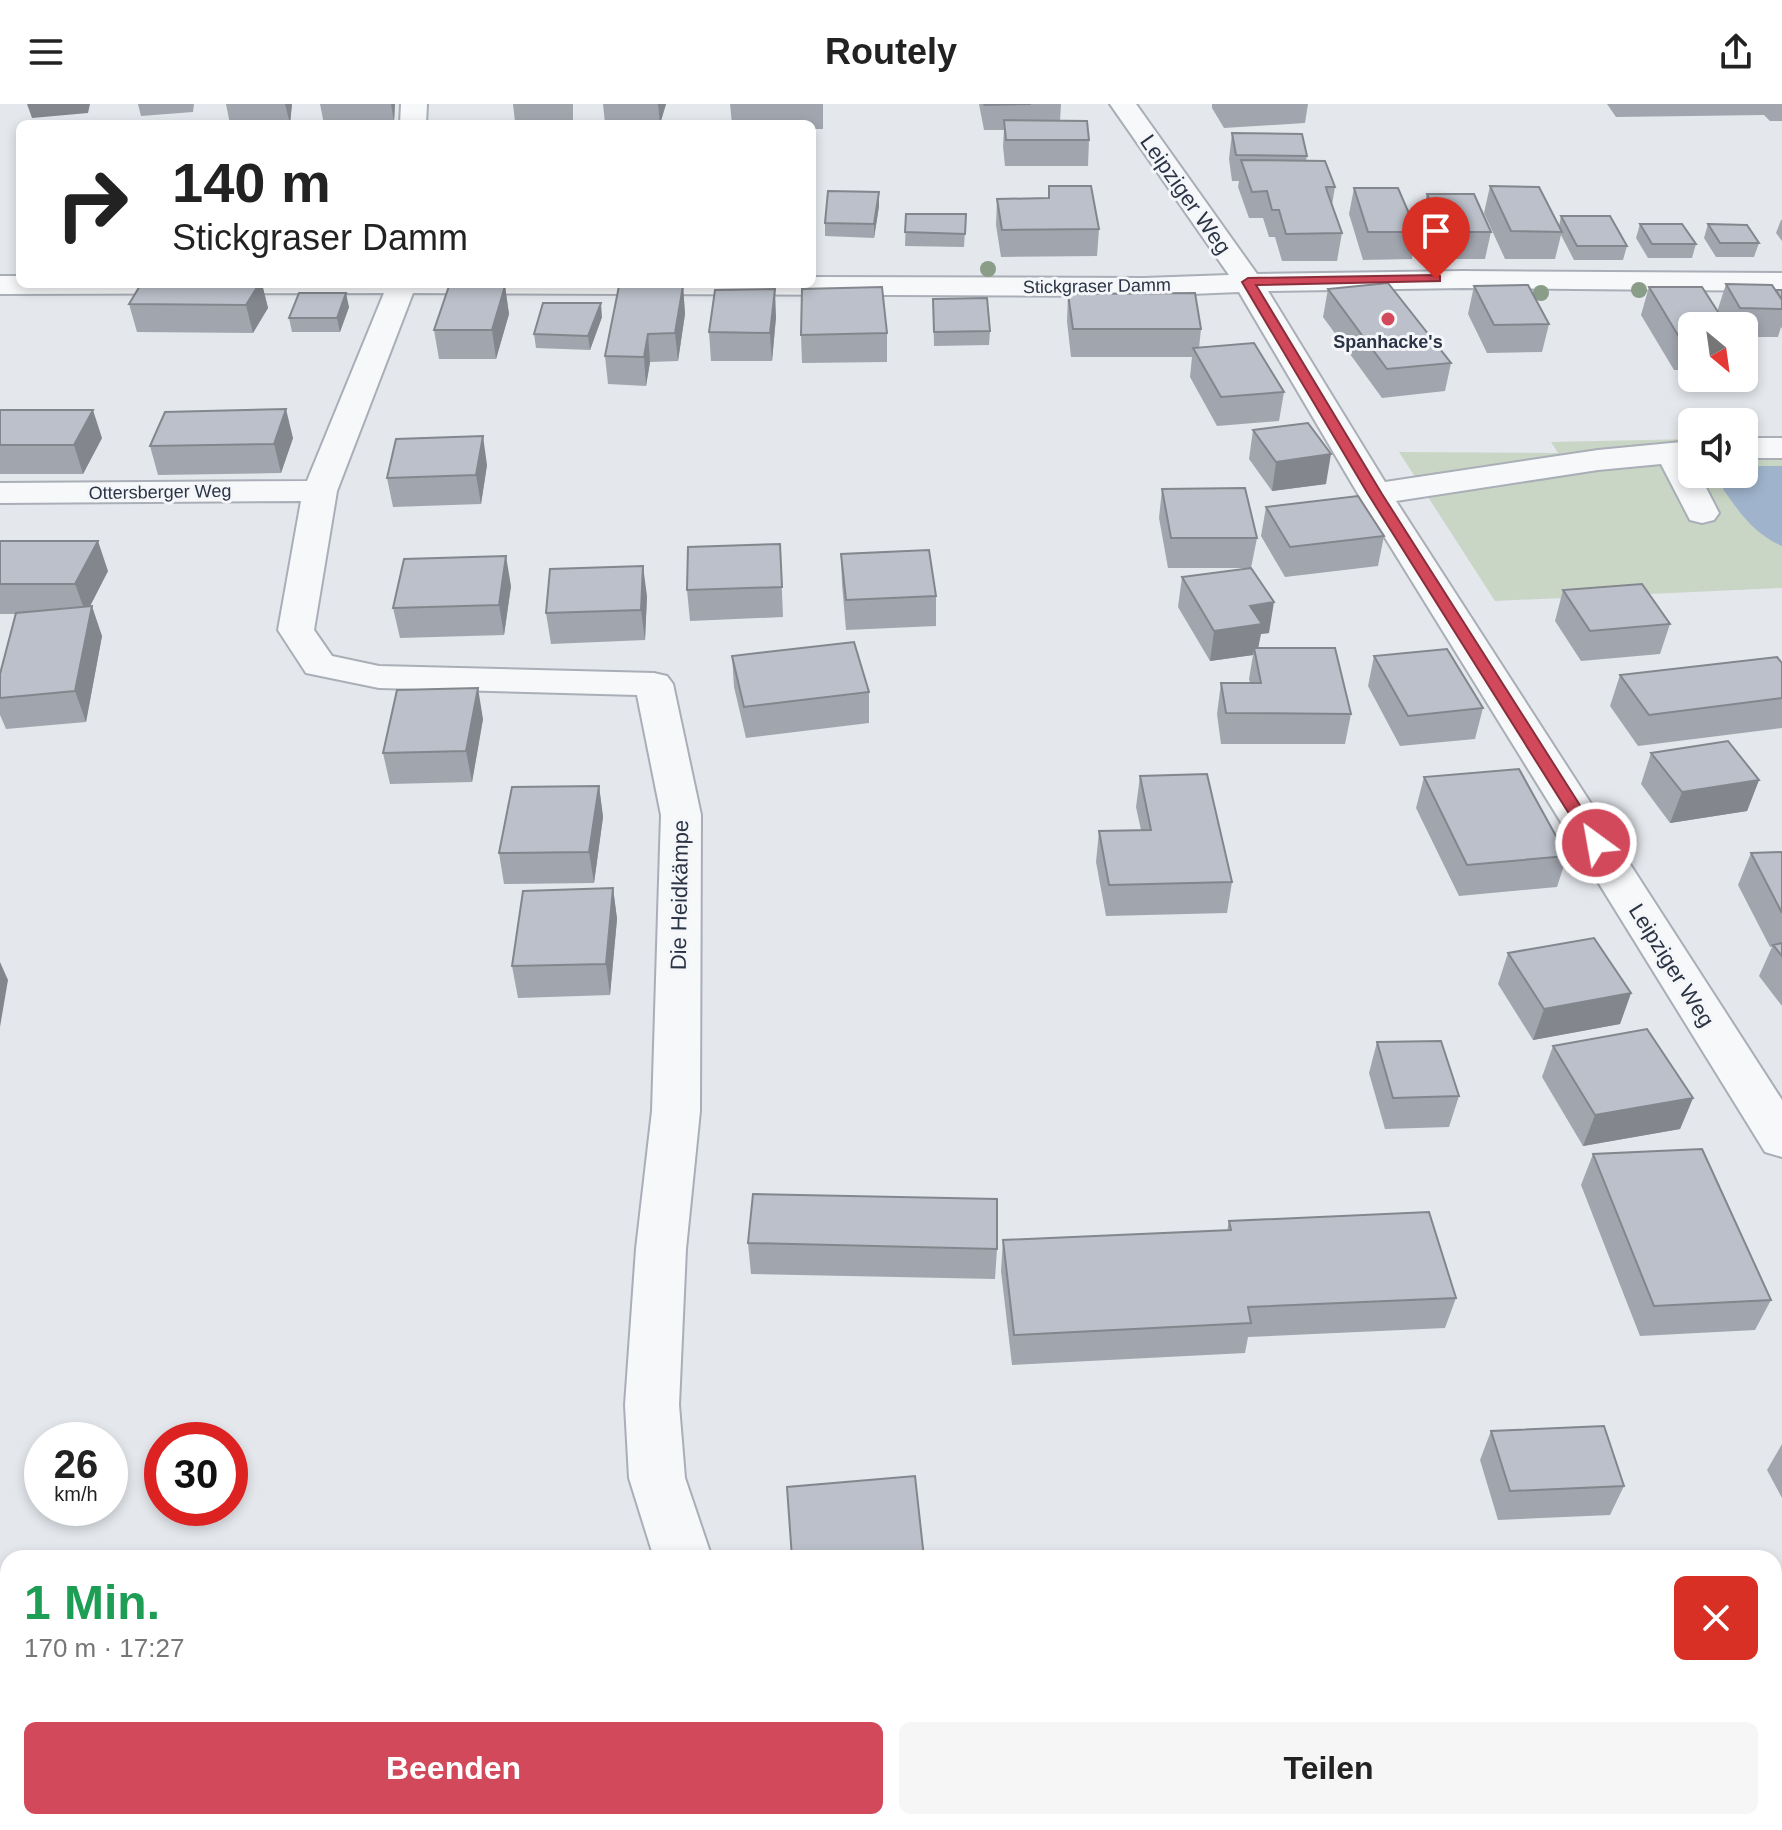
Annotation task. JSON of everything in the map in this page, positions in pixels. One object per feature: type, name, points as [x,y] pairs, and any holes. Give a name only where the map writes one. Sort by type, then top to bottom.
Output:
[{"type":"street","name":"Leipziger Weg","points":[[1123,104],[1248,282],[1375,494],[1782,1139]]},
{"type":"street","name":"Stickgraser Damm","points":[[816,286],[1086,288],[1436,279],[1782,282]]},
{"type":"street","name":"Die Heidkämpe","points":[[400,288],[320,491],[296,630],[319,665],[379,677],[654,684],[681,815],[676,1111],[661,1249],[652,1405],[657,1478],[680,1550]]},
{"type":"street","points":[[1758,448],[1782,448]]},
{"type":"street","points":[[1375,494],[1598,460],[1678,452]]},
{"type":"street","points":[[1694,488],[1702,513]]},
{"type":"street","name":"Ottersberger Weg","points":[[0,493],[320,491]]},
{"type":"green space","points":[[1678,439],[1678,488],[1758,488],[1758,439],[1782,439],[1782,588],[1495,601],[1399,452],[1558,453],[1551,442]]},
{"type":"water","points":[[1782,466],[1782,546],[1756,529],[1723,489],[1758,488],[1758,467]]},
{"type":"building","points":[[1004,120],[1087,121],[1089,140],[1006,140]]},
{"type":"building","points":[[1232,133],[1302,134],[1307,156],[1236,155]]},
{"type":"building","points":[[1241,160],[1325,161],[1335,187],[1326,187],[1342,233],[1286,234],[1279,210],[1272,210],[1267,191],[1252,192]]},
{"type":"building","points":[[1049,186],[1091,186],[1099,229],[1002,230],[997,199],[1049,198]]},
{"type":"building","points":[[1490,186],[1539,187],[1562,232],[1511,231]]},
{"type":"building","points":[[1354,188],[1398,188],[1417,232],[1368,232]]},
{"type":"building","points":[[828,191],[879,192],[874,224],[825,223]]},
{"type":"building","points":[[1427,194],[1474,194],[1491,232],[1443,232]]},
{"type":"building","points":[[906,214],[966,214],[965,234],[905,232]]},
{"type":"building","points":[[1561,216],[1610,216],[1627,246],[1577,246]]},
{"type":"building","points":[[1640,224],[1682,224],[1696,244],[1652,244]]},
{"type":"building","points":[[1708,224],[1747,225],[1759,243],[1720,243]]},
{"type":"building","points":[[1388,283],[1451,363],[1387,369],[1328,289]]},
{"type":"building","points":[[1726,284],[1772,285],[1782,300],[1782,309],[1740,308]]},
{"type":"building","points":[[1528,285],[1549,324],[1494,325],[1474,286]]},
{"type":"building","points":[[882,287],[887,333],[801,335],[802,289]]},
{"type":"building","points":[[1649,287],[1702,287],[1718,312],[1678,312],[1678,335]]},
{"type":"building","points":[[139,288],[257,288],[246,305],[129,304]]},
{"type":"building","points":[[448,288],[504,288],[492,330],[434,330]]},
{"type":"building","points":[[619,288],[683,288],[675,333],[648,334],[644,357],[605,356]]},
{"type":"building","points":[[775,289],[770,333],[709,332],[715,290]]},
{"type":"building","points":[[299,293],[346,293],[337,318],[289,318]]},
{"type":"building","points":[[1195,293],[1201,329],[1073,329],[1068,294]]},
{"type":"building","points":[[987,298],[990,331],[934,332],[933,299]]},
{"type":"building","points":[[543,303],[601,303],[588,336],[534,334]]},
{"type":"building","points":[[1254,343],[1284,392],[1221,397],[1193,348]]},
{"type":"building","points":[[286,409],[274,444],[150,446],[165,412]]},
{"type":"building","points":[[0,410],[93,410],[74,445],[0,445]]},
{"type":"building","points":[[1308,423],[1331,454],[1276,462],[1253,430]]},
{"type":"building","points":[[483,436],[476,475],[387,478],[396,439]]},
{"type":"building","points":[[1245,488],[1257,538],[1171,538],[1162,489]]},
{"type":"building","points":[[1358,496],[1384,536],[1290,547],[1266,507]]},
{"type":"building","points":[[0,541],[98,541],[75,584],[0,584]]},
{"type":"building","points":[[780,544],[782,587],[687,590],[688,547]]},
{"type":"building","points":[[929,550],[936,596],[846,600],[841,554]]},
{"type":"building","points":[[506,556],[499,605],[393,608],[404,559]]},
{"type":"building","points":[[643,566],[641,610],[546,613],[550,569]]},
{"type":"building","points":[[1251,568],[1274,602],[1250,606],[1262,624],[1214,631],[1182,577]]},
{"type":"building","points":[[1642,584],[1670,624],[1590,631],[1563,590]]},
{"type":"building","points":[[92,606],[75,691],[0,698],[0,674],[16,613]]},
{"type":"building","points":[[854,642],[869,692],[744,707],[732,656]]},
{"type":"building","points":[[1254,648],[1335,648],[1351,714],[1226,713],[1221,683],[1261,683]]},
{"type":"building","points":[[1447,649],[1483,708],[1408,716],[1374,656]]},
{"type":"building","points":[[1777,657],[1782,663],[1782,698],[1649,715],[1620,675]]},
{"type":"building","points":[[478,688],[466,751],[383,753],[397,690]]},
{"type":"building","points":[[1728,741],[1759,780],[1682,792],[1651,753]]},
{"type":"building","points":[[1519,769],[1567,856],[1467,865],[1424,777]]},
{"type":"building","points":[[1207,774],[1232,882],[1109,885],[1099,831],[1151,830],[1140,776]]},
{"type":"building","points":[[599,786],[589,852],[499,853],[512,787]]},
{"type":"building","points":[[1782,852],[1782,913],[1751,853]]},
{"type":"building","points":[[613,888],[606,964],[512,966],[523,891]]},
{"type":"building","points":[[1594,938],[1631,993],[1544,1009],[1508,953]]},
{"type":"building","points":[[1782,943],[1782,956],[1773,945]]},
{"type":"building","points":[[1647,1029],[1693,1098],[1595,1115],[1553,1046]]},
{"type":"building","points":[[1441,1041],[1459,1096],[1393,1098],[1377,1042]]},
{"type":"building","points":[[1702,1149],[1771,1300],[1654,1306],[1593,1154]]},
{"type":"building","points":[[753,1194],[997,1199],[997,1249],[748,1243]]},
{"type":"building","points":[[1429,1212],[1456,1298],[1248,1307],[1251,1323],[1014,1335],[1003,1240],[1231,1230],[1229,1221]]},
{"type":"building","points":[[1604,1426],[1624,1486],[1510,1491],[1491,1431]]},
{"type":"building","points":[[915,1476],[923,1550],[791,1550],[787,1487]]},
{"type":"place","name":"Spanhacke's","points":[[1388,319]]},
{"type":"route","points":[[1436,279],[1248,282],[1375,494],[1596,843]]}]
